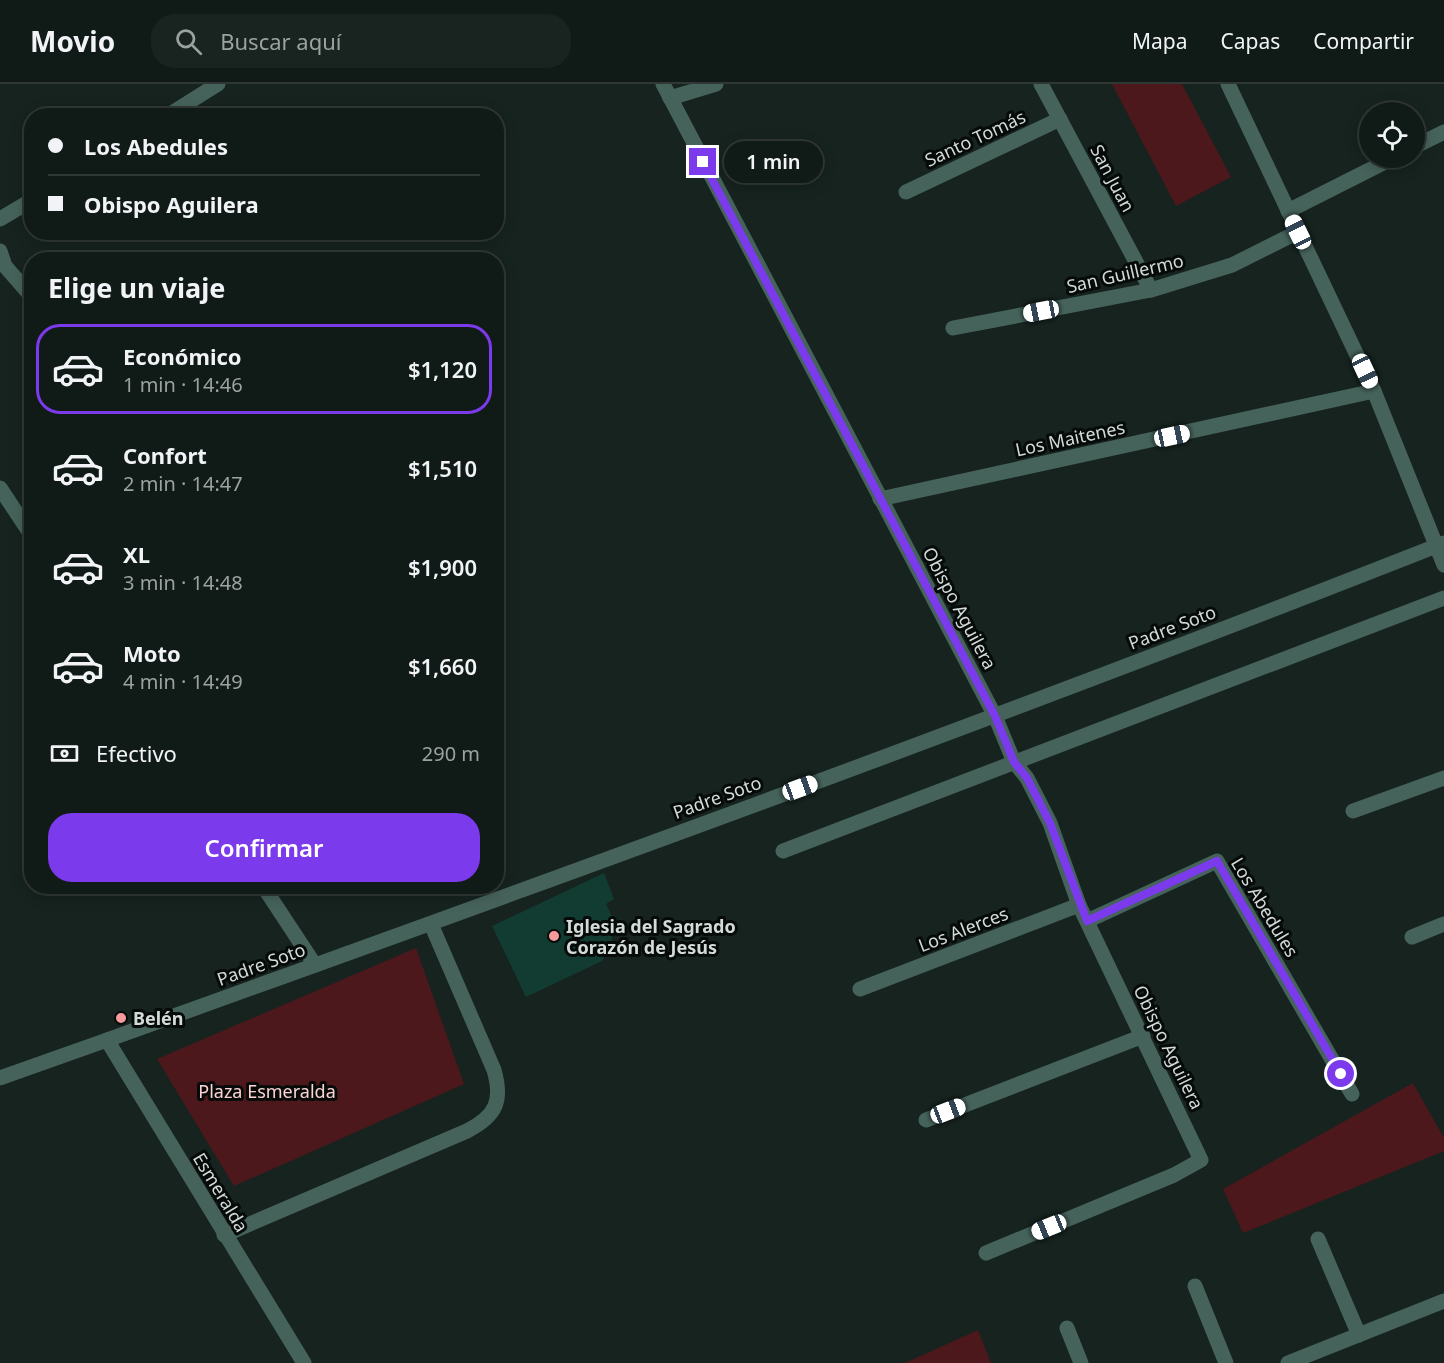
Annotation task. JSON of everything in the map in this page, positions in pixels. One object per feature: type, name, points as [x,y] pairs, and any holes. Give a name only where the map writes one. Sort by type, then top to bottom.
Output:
[{"type":"street","points":[[180,108],[218,84]]},
{"type":"street","name":"Obispo Aguilera","points":[[663,84],[995,716],[1014,762],[1027,778],[1050,823],[1079,904],[1202,1160],[1174,1175],[986,1253]]},
{"type":"street","points":[[670,98],[716,84]]},
{"type":"street","name":"San Juan","points":[[1041,84],[1151,290]]},
{"type":"street","points":[[1228,84],[1374,391],[1441,544],[1444,565]]},
{"type":"street","name":"Santo Tomás","points":[[906,192],[1060,119]]},
{"type":"street","points":[[1425,142],[1444,132]]},
{"type":"street","points":[[1288,211],[1373,168]]},
{"type":"street","points":[[0,219],[24,205]]},
{"type":"street","name":"San Guillermo","points":[[954,328],[1151,290],[1232,265],[1298,232]]},
{"type":"street","points":[[0,251],[6,266],[24,287]]},
{"type":"street","name":"Los Maitenes","points":[[880,499],[1374,391]]},
{"type":"street","points":[[0,488],[24,524]]},
{"type":"street","name":"Padre Soto","points":[[0,1078],[431,924],[995,716],[1441,544]]},
{"type":"street","points":[[783,851],[1444,598]]},
{"type":"street","points":[[1353,811],[1444,778]]},
{"type":"street","name":"Los Abedules","points":[[1087,921],[1217,861],[1352,1094]]},
{"type":"street","points":[[268,894],[315,965]]},
{"type":"street","name":"Los Alerces","points":[[860,989],[1079,904]]},
{"type":"street","points":[[224,1235],[467,1131],[486,1119],[492,1112],[499,1093],[494,1070],[431,924]]},
{"type":"street","points":[[1412,937],[1444,924]]},
{"type":"street","points":[[926,1120],[1143,1036]]},
{"type":"street","name":"Esmeralda","points":[[107,1040],[304,1363]]},
{"type":"street","points":[[1318,1239],[1359,1335]]},
{"type":"street","points":[[1195,1287],[1226,1363]]},
{"type":"street","points":[[1288,1363],[1444,1301]]},
{"type":"street","points":[[1067,1328],[1081,1363]]},
{"type":"green space","points":[[1112,84],[1182,84],[1231,177],[1176,206]]},
{"type":"green space","name":"Plaza Esmeralda","points":[[416,948],[464,1084],[234,1186],[157,1059]]},
{"type":"green space","points":[[1413,1083],[1444,1138],[1444,1151],[1243,1233],[1223,1189]]},
{"type":"green space","points":[[978,1330],[991,1363],[905,1363]]},
{"type":"building","name":"Iglesia del Sagrado Corazón de Jesús","points":[[604,873],[614,899],[606,904],[613,918],[611,946],[602,961],[526,997],[492,926]]},
{"type":"place","name":"Iglesia del Sagrado Corazón de Jesús","points":[[554,936]]},
{"type":"place","name":"Belén","points":[[121,1018]]},
{"type":"route","points":[[703,162],[995,716],[1014,762],[1027,778],[1050,823],[1087,921],[1217,861],[1341,1074]]}]
